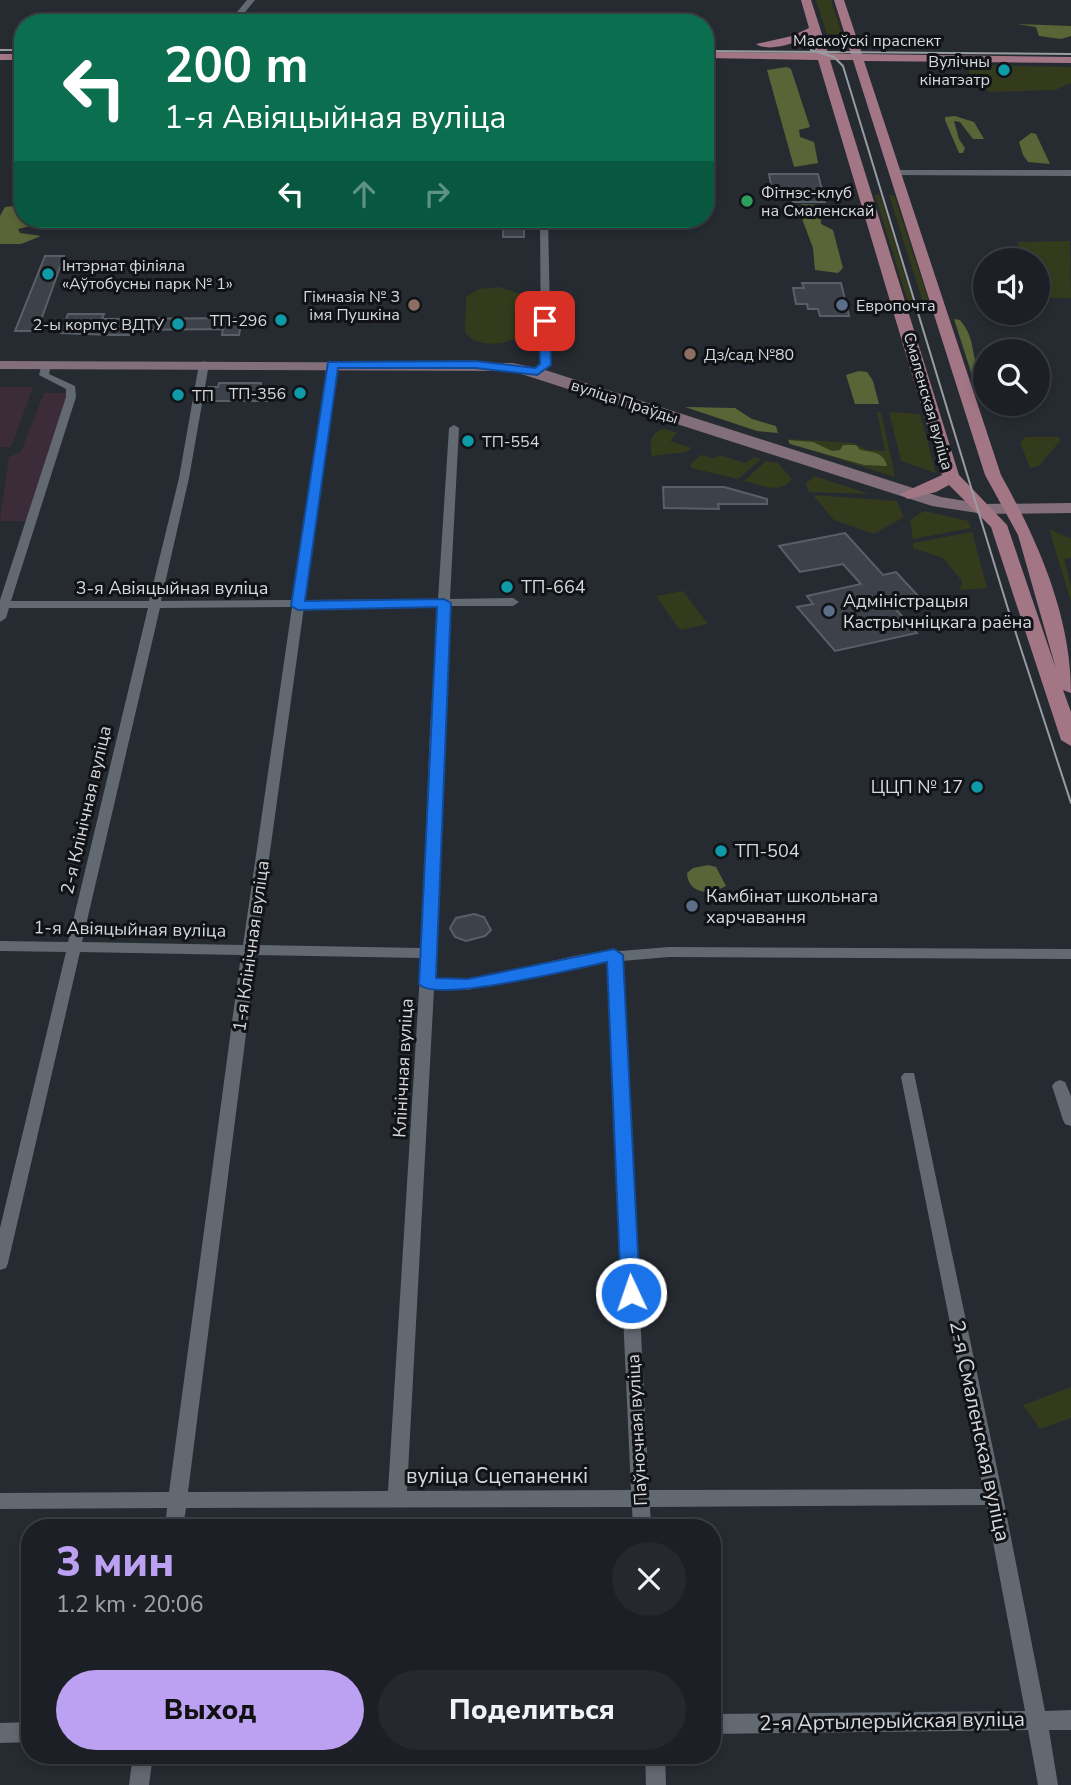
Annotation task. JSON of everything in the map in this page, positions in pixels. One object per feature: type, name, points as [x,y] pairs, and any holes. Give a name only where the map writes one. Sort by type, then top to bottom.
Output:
[{"type":"main road","name":"Смаленская вуліца","points":[[806,0],[829,75],[868,144],[894,173],[993,475],[1026,535],[1071,687]]},
{"type":"main road","points":[[839,0],[859,46]]},
{"type":"main road","points":[[764,49],[795,40],[814,30]]},
{"type":"main road","name":"Маскоўскі праспект","points":[[714,45],[764,49],[820,49],[877,44]]},
{"type":"main road","name":"Смаленская вуліца","points":[[859,46],[868,144],[919,365],[937,374],[951,477],[999,525],[1071,740]]},
{"type":"main road","name":"Маскоўскі праспект","points":[[859,46],[909,50],[1071,54]]},
{"type":"main road","points":[[764,49],[806,61],[829,75]]},
{"type":"main road","name":"Маскоўскі праспект","points":[[714,54],[764,49]]},
{"type":"main road","points":[[863,73],[876,60],[909,50]]},
{"type":"main road","name":"вуліца Праўды","points":[[0,365],[475,365],[537,372],[908,494],[949,505],[984,509],[1071,508]]},
{"type":"main road","points":[[937,374],[960,373]]},
{"type":"main road","points":[[908,494],[930,489],[951,477]]},
{"type":"street","points":[[239,14],[251,0]]},
{"type":"street","points":[[894,173],[1071,173]]},
{"type":"street","points":[[537,372],[545,365],[544,228]]},
{"type":"street","name":"1-я Клінічная вуліца","points":[[175,1519],[249,951],[332,364]]},
{"type":"street","points":[[0,618],[71,397],[71,388],[44,375],[46,365]]},
{"type":"street","name":"2-я Клінічная вуліца","points":[[0,1263],[184,478],[204,365]]},
{"type":"street","name":"Клінічная вуліца","points":[[397,1499],[427,984],[454,428]]},
{"type":"street","name":"3-я Авіяцыйная вуліца","points":[[2,605],[298,606],[513,602]]},
{"type":"street","name":"1-я Авіяцыйная вуліца","points":[[0,946],[74,945],[427,953]]},
{"type":"street","points":[[427,984],[468,985],[614,955],[1071,954]]},
{"type":"street","name":"Паўночная вуліца","points":[[614,955],[642,1519]]},
{"type":"street","name":"2-я Смаленская вуліца","points":[[909,1077],[943,1259],[994,1497],[1048,1785]]},
{"type":"street","points":[[1060,1086],[1071,1120]]},
{"type":"street","name":"вуліца Сцепаненкі","points":[[0,1501],[994,1497]]},
{"type":"street","name":"2-я Артылерыйская вуліца","points":[[721,1724],[1071,1720]]},
{"type":"street","points":[[0,1733],[21,1732]]},
{"type":"street","points":[[139,1785],[142,1764]]},
{"type":"street","points":[[655,1764],[656,1785]]},
{"type":"shaded area","points":[[0,387],[33,387],[11,447],[0,447]]},
{"type":"shaded area","points":[[44,393],[68,393],[27,521],[0,521],[9,457],[21,452]]},
{"type":"green space","points":[[816,0],[831,0],[842,34],[827,34]]},
{"type":"green space","points":[[1017,24],[1071,26],[1071,36],[1061,39],[1039,36],[1036,27]]},
{"type":"green space","points":[[967,65],[1071,67],[1071,83],[1055,90],[989,92],[981,83],[972,83]]},
{"type":"green space","points":[[787,67],[791,69],[810,127],[799,130],[800,137],[814,142],[818,163],[794,167],[767,70]]},
{"type":"green space","points":[[955,116],[974,122],[984,139],[973,139],[960,122],[954,121],[959,139],[965,148],[963,153],[959,153],[945,120],[945,117]]},
{"type":"green space","points":[[1031,133],[1036,134],[1050,164],[1028,162],[1023,155],[1019,142]]},
{"type":"green space","points":[[875,195],[880,195],[913,302],[908,302]]},
{"type":"green space","points":[[889,195],[894,195],[929,302],[923,302]]},
{"type":"green space","points":[[802,204],[820,205],[821,224],[833,230],[843,268],[838,273],[815,270],[813,248],[798,208]]},
{"type":"green space","points":[[14,206],[14,228],[22,228],[18,229],[20,233],[41,236],[21,244],[0,244],[0,216],[5,207]]},
{"type":"green space","points":[[1070,241],[1071,298],[1050,298],[1050,248],[1019,248],[1017,242]]},
{"type":"green space","points":[[499,287],[520,294],[523,300],[522,335],[500,343],[477,341],[465,333],[466,297],[479,289]]},
{"type":"green space","points":[[954,319],[960,320],[964,325],[972,343],[973,378]]},
{"type":"green space","points":[[859,371],[867,372],[873,381],[879,404],[855,404],[846,375]]},
{"type":"green space","points":[[685,407],[735,408],[752,419],[776,426],[778,433],[757,431]]},
{"type":"green space","points":[[877,412],[881,412],[895,477],[792,444],[788,439],[853,443],[867,450],[885,451]]},
{"type":"green space","points":[[889,412],[920,414],[936,473],[901,461]]},
{"type":"green space","points":[[665,429],[677,433],[670,441],[692,448],[687,452],[652,456],[652,438],[656,432]]},
{"type":"green space","points":[[1026,437],[1059,437],[1060,441],[1039,466],[1030,468],[1020,442]]},
{"type":"green space","points":[[788,440],[813,442],[832,451],[840,450],[843,445],[856,445],[860,450],[880,455],[887,466],[864,465],[790,444]]},
{"type":"green space","points":[[700,455],[715,458],[720,455],[745,463],[754,457],[761,459],[738,479],[692,468],[690,465]]},
{"type":"green space","points":[[766,461],[778,463],[792,479],[776,488],[744,481]]},
{"type":"green space","points":[[814,476],[869,494],[809,492],[806,484]]},
{"type":"green space","points":[[813,495],[897,501],[904,517],[874,534],[834,520]]},
{"type":"green space","points":[[924,511],[968,521],[971,528],[913,539],[910,520]]},
{"type":"green space","points":[[1049,529],[1071,539],[1071,558],[1064,559],[1071,586],[1071,602]]},
{"type":"green space","points":[[972,532],[987,588],[960,590],[962,581],[943,558],[913,548],[913,543]]},
{"type":"green space","points":[[683,591],[708,624],[680,630],[656,596]]},
{"type":"green space","points":[[708,865],[716,867],[726,886],[707,892],[691,886],[687,873],[693,868]]},
{"type":"green space","points":[[1071,1387],[1071,1418],[1040,1429],[1023,1405]]},
{"type":"building","points":[[769,174],[818,174],[825,202],[793,202],[792,196],[773,196]]},
{"type":"building","points":[[504,228],[524,228],[524,237],[503,237]]},
{"type":"building","points":[[45,256],[64,256],[37,331],[15,331]]},
{"type":"building","points":[[802,283],[841,283],[849,316],[820,316],[818,309],[808,309],[807,304],[796,304],[793,288],[804,288]]},
{"type":"building","name":"2-ы корпус ВДТУ","points":[[68,314],[104,314],[102,319],[242,318],[239,335],[222,335],[223,329],[132,330],[130,335],[61,333]]},
{"type":"building","points":[[219,383],[261,383],[261,387],[269,387],[267,401],[207,401],[209,387],[218,387]]},
{"type":"building","points":[[663,487],[724,487],[767,499],[767,504],[718,504],[719,509],[664,508]]},
{"type":"building","points":[[845,533],[883,575],[896,572],[920,598],[891,604],[917,633],[835,651],[797,607],[813,604],[807,596],[861,584],[843,564],[800,572],[779,546]]},
{"type":"building","points":[[474,914],[484,917],[491,930],[485,936],[466,941],[455,937],[450,928],[456,918]]},
{"type":"tram line","points":[[0,50],[14,50]]},
{"type":"tram line","points":[[811,50],[817,52]]},
{"type":"tram line","points":[[714,51],[817,52]]},
{"type":"tram line","points":[[817,52],[1071,54]]},
{"type":"tram line","points":[[817,52],[834,57],[843,66],[1008,609],[1071,803]]},
{"type":"place","name":"Вулічны кінатэатр","points":[[1004,70]]},
{"type":"place","name":"Фітнэс-клуб на Смаленскай","points":[[747,201]]},
{"type":"place","name":"Інтэрнат філіяла «Аўтобусны парк № 1»","points":[[48,274]]},
{"type":"place","name":"Гімназія № 3 імя Пушкіна","points":[[414,305]]},
{"type":"place","name":"Европочта","points":[[842,305]]},
{"type":"place","name":"ТП-296","points":[[281,320]]},
{"type":"place","name":"2-ы корпус ВДТУ","points":[[178,324]]},
{"type":"place","name":"Дз/сад №80","points":[[690,354]]},
{"type":"place","name":"ТП-356","points":[[300,393]]},
{"type":"place","name":"ТП","points":[[178,395]]},
{"type":"place","name":"ТП-554","points":[[468,441]]},
{"type":"place","name":"ТП-664","points":[[507,587]]},
{"type":"place","name":"Адміністрацыя Кастрычніцкага раёна","points":[[829,611]]},
{"type":"place","name":"ЦЦП № 17","points":[[977,787]]},
{"type":"place","name":"ТП-504","points":[[721,851]]},
{"type":"place","name":"Камбінат школьнага харчавання","points":[[692,906]]},
{"type":"route","points":[[545,321],[545,365],[537,372],[512,367],[475,365],[332,364],[298,606],[444,603],[436,730],[427,984],[468,985],[583,959],[614,955],[631,1293]]}]
